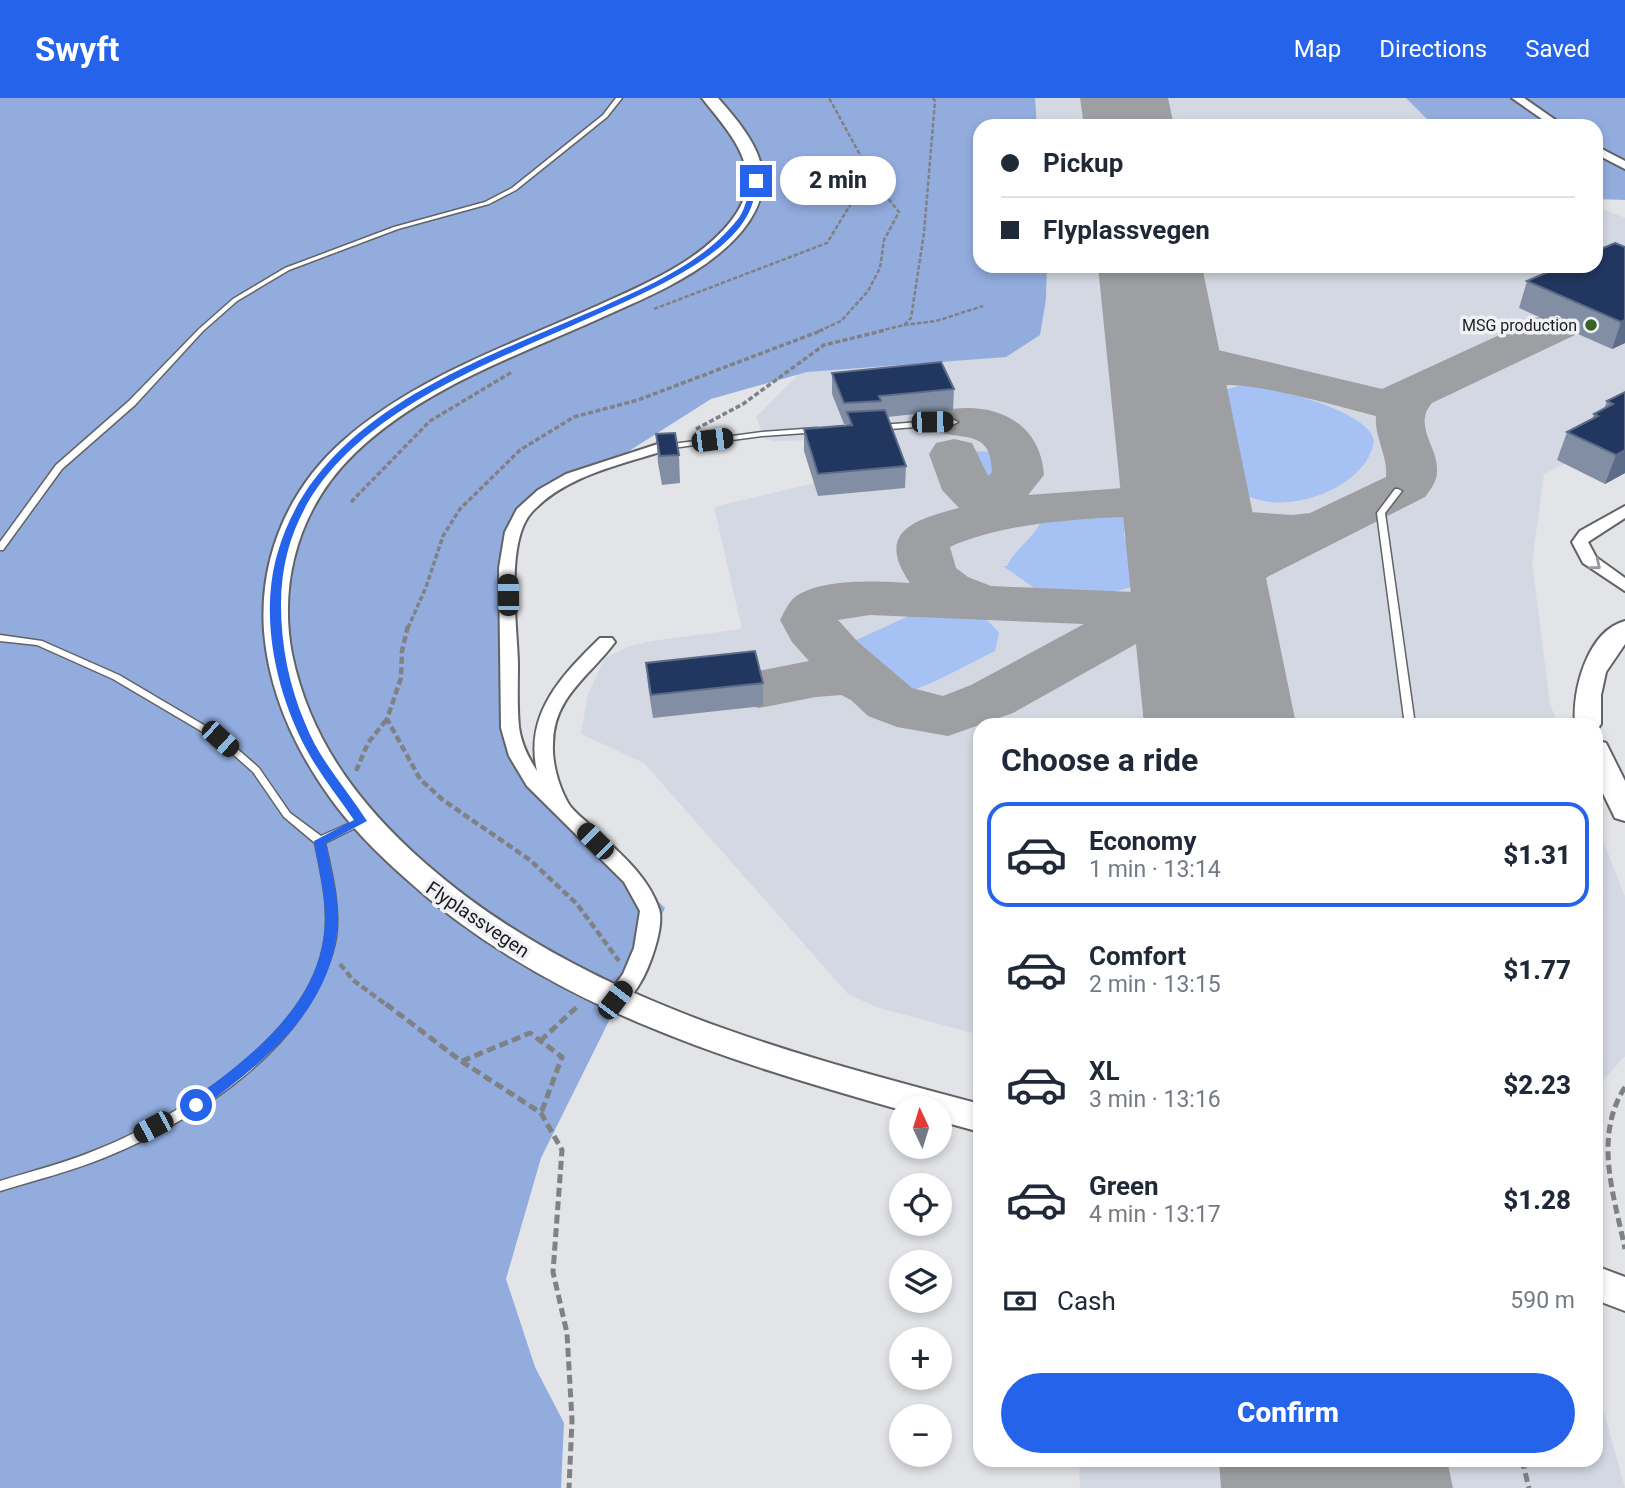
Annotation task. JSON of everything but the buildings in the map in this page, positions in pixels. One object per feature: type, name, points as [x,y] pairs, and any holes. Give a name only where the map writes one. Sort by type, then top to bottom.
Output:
[{"type":"main road","name":"Flyplassvegen","points":[[710,98],[746,142],[756,171],[754,193],[749,206],[724,239],[699,259],[656,285],[462,373],[397,409],[349,446],[304,498],[289,527],[276,577],[276,628],[280,659],[299,723],[315,755],[362,821],[433,891],[511,944],[605,995],[740,1049],[973,1116]]},
{"type":"main road","points":[[1588,718],[1588,684],[1597,662],[1625,629]]},
{"type":"main road","points":[[1603,764],[1625,811]]},
{"type":"main road","points":[[1603,1282],[1625,1286]]},
{"type":"main road","points":[[1603,1284],[1625,1294]]},
{"type":"street","points":[[1517,98],[1548,119]]},
{"type":"street","points":[[1603,153],[1625,166]]},
{"type":"street","points":[[605,995],[632,978],[645,948],[650,911],[631,877],[534,781],[518,756],[510,728],[507,568],[513,532],[523,512],[543,493],[571,477],[661,447]]},
{"type":"street","points":[[1625,511],[1586,534],[1580,542],[1588,560],[1625,586]]},
{"type":"street","points":[[559,805],[545,765],[544,727],[551,707],[572,676],[607,642]]},
{"type":"lane","points":[[0,548],[59,467],[132,403],[201,330],[234,300],[286,269],[396,228],[488,203],[514,190],[605,116],[619,98]]},
{"type":"lane","points":[[866,428],[903,428],[920,422],[954,422]]},
{"type":"lane","points":[[661,447],[762,434],[826,430]]},
{"type":"lane","points":[[1398,491],[1381,513],[1381,525],[1409,718]]},
{"type":"lane","points":[[0,638],[39,643],[116,677],[220,739],[256,770],[288,815],[320,841],[332,915],[329,949],[319,979],[289,1025],[253,1063],[196,1105],[131,1139],[67,1167],[0,1186]]},
{"type":"lane","points":[[320,841],[362,821]]},
{"type":"path","points":[[342,795],[353,781],[362,750],[370,735],[387,719],[401,678],[402,651],[409,622],[426,587],[443,536],[460,509],[499,468],[520,450],[574,417],[661,392],[835,326],[846,318],[879,272],[881,247],[886,234],[898,219],[899,212],[875,182],[829,98]]},
{"type":"path","points":[[904,325],[911,318],[924,233],[935,101],[933,98]]},
{"type":"path","points":[[652,310],[827,243],[852,202],[861,157]]},
{"type":"path","points":[[661,447],[743,404],[824,345],[846,337],[936,321],[983,306]]},
{"type":"path","points":[[351,502],[430,421],[516,369]]},
{"type":"path","points":[[387,719],[420,779],[443,800],[530,860],[570,897],[632,978]]},
{"type":"path","points":[[329,949],[353,980],[461,1061],[541,1113],[562,1150],[553,1272],[567,1333],[572,1420],[569,1488]]},
{"type":"path","points":[[540,1041],[605,995]]},
{"type":"path","points":[[461,1061],[530,1033],[562,1057],[541,1113]]},
{"type":"path","points":[[1625,1087],[1612,1105],[1606,1145],[1625,1249]]},
{"type":"path","points":[[1524,1467],[1528,1488]]},
{"type":"shaded area","points":[[0,98],[1035,98],[1036,119],[973,119],[973,273],[1047,273],[1040,335],[1006,357],[807,372],[711,399],[618,458],[568,472],[520,505],[502,555],[504,676],[524,746],[558,805],[665,908],[541,1158],[506,1279],[535,1367],[564,1423],[561,1488],[0,1488]]},
{"type":"shaded area","points":[[1035,98],[1464,98],[1490,119],[1036,119]]},
{"type":"shaded area","points":[[1406,98],[1625,98],[1625,200],[1603,199],[1603,119],[1427,119]]},
{"type":"shaded area","points":[[1603,209],[1625,218],[1625,434],[1544,474],[1532,563],[1550,704],[1556,718],[973,718],[973,1033],[876,1007],[848,994],[644,763],[581,734],[588,694],[605,658],[627,647],[651,641],[742,629],[714,507],[814,483],[885,438],[765,439],[756,417],[827,345],[1046,299],[1047,273],[1603,273]]},
{"type":"shaded area","points":[[1242,385],[1294,395],[1354,419],[1367,429],[1374,440],[1368,459],[1354,475],[1335,488],[1313,497],[1289,502],[1266,501],[1245,495],[1225,474],[1213,401],[1221,391]]},
{"type":"shaded area","points":[[972,451],[996,452],[1004,475],[986,480]]},
{"type":"shaded area","points":[[1107,512],[1132,517],[1125,519],[1124,535],[1142,584],[1092,598],[1046,596],[1003,566],[1007,566],[1042,520]]},
{"type":"shaded area","points":[[933,608],[962,609],[985,619],[999,633],[995,651],[934,682],[900,692],[859,657],[852,642],[913,614]]},
{"type":"shaded area","points":[[1603,840],[1625,897],[1625,1056],[1603,1080]]},
{"type":"shaded area","points":[[1603,1409],[1625,1488],[1080,1488],[1079,1467],[1603,1467]]},
{"type":"taxiway","points":[[1158,322],[1176,345],[1202,360],[1382,403],[1402,399],[1416,393]]},
{"type":"taxiway","points":[[1416,393],[1559,325]]},
{"type":"taxiway","points":[[1171,407],[1177,394],[1194,378],[1215,372],[1253,373]]},
{"type":"taxiway","points":[[1157,610],[1183,606],[1250,564],[1407,486],[1412,475],[1412,464],[1400,430],[1400,417],[1405,405],[1416,393]]},
{"type":"taxiway","points":[[954,422],[980,424],[1001,432],[1014,448],[1018,475],[1003,491],[979,498],[968,490],[954,454]]},
{"type":"taxiway","points":[[984,602],[948,589],[934,578],[923,554],[925,538],[946,528],[973,521],[1034,510],[1174,500],[1187,501],[1209,515],[1249,528],[1278,531],[1319,528]]},
{"type":"taxiway","points":[[870,598],[1157,610],[992,699],[948,716],[919,713],[890,702],[812,630],[809,620],[814,610],[827,603],[870,598]]},
{"type":"taxiway","points":[[1157,610],[1189,620],[1207,638]]},
{"type":"taxiway","points":[[759,689],[830,676],[858,679],[871,686]]},
{"type":"runway","points":[[1124,98],[1128,119]]},
{"type":"runway","points":[[1151,273],[1219,718]]},
{"type":"runway","points":[[1334,1467],[1337,1488]]},
{"type":"place","name":"MSG production","points":[[1591,325]]},
{"type":"route","points":[[196,1105],[253,1063],[289,1025],[319,979],[329,949],[332,915],[320,841],[362,821],[315,755],[299,723],[280,659],[276,628],[276,577],[289,527],[304,498],[349,446],[388,414],[414,398],[462,373],[656,285],[699,259],[724,239],[743,217],[754,193],[756,181]]}]
